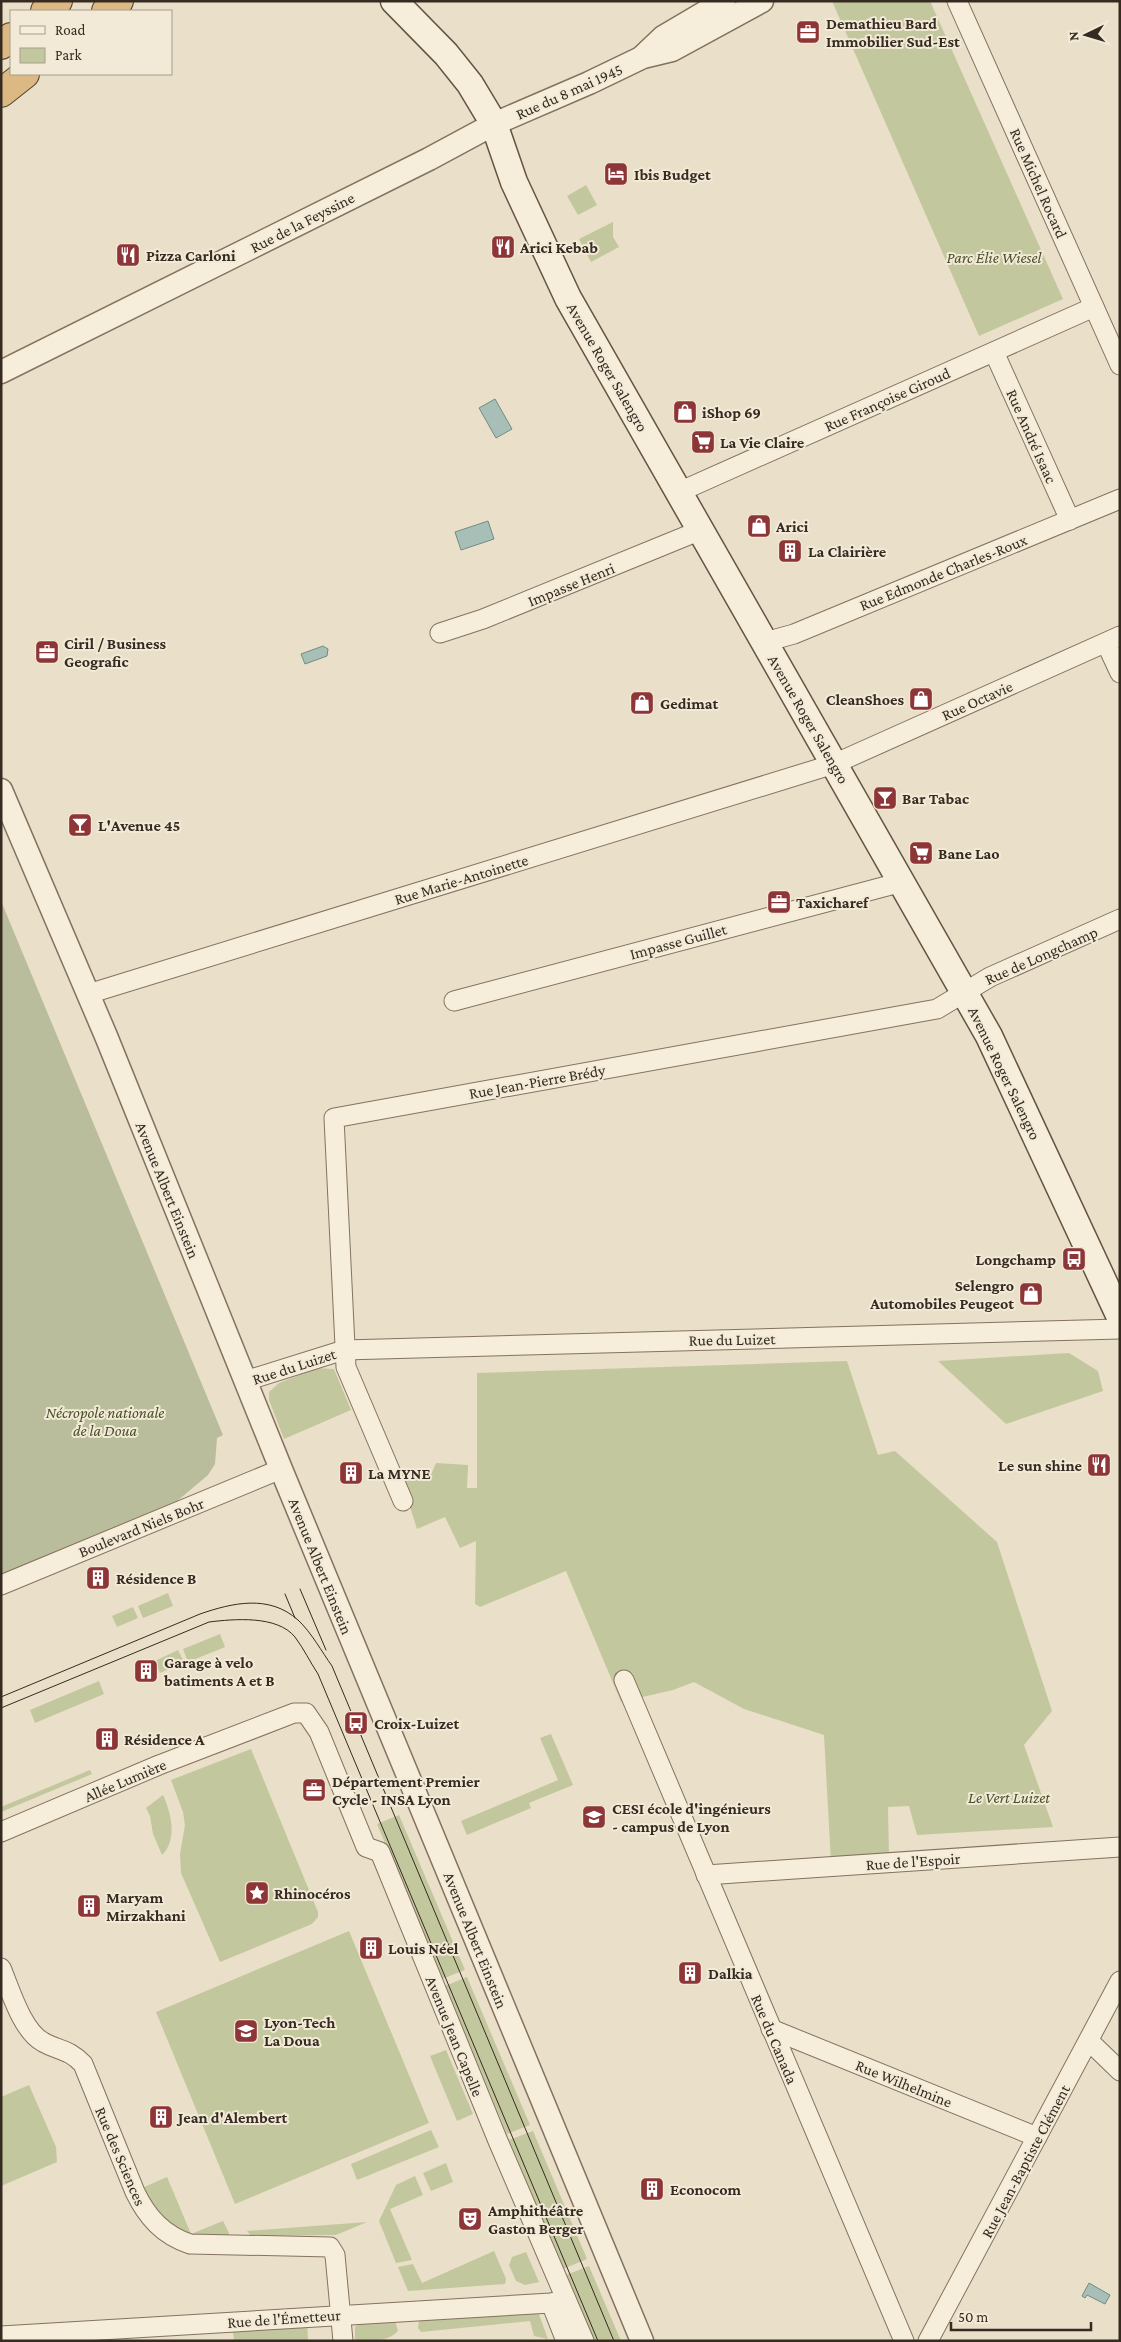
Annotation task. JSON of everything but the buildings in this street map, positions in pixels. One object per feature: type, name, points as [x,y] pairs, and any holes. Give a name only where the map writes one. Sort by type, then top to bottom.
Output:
[{"type":"highway","points":[[46,10],[58,1]]},
{"type":"highway","points":[[107,10],[119,1]]},
{"type":"highway","points":[[1,92],[24,75]]},
{"type":"main road","name":"Avenue Roger Salengro","points":[[394,1],[446,54],[470,84],[494,124],[514,182],[568,298],[989,1036],[1120,1317]]},
{"type":"street","name":"Rue du 8 mai 1945","points":[[643,57],[663,37],[724,1]]},
{"type":"street","name":"Rue du 8 mai 1945","points":[[494,124],[589,83],[643,57],[672,50],[762,1]]},
{"type":"street","name":"Rue Michel Rocard","points":[[957,1],[1120,365]]},
{"type":"street","name":"Rue de la Feyssine","points":[[1,372],[429,159],[494,124]]},
{"type":"street","name":"Rue Françoise Giroud","points":[[679,492],[1094,307]]},
{"type":"street","name":"Rue André Isaac","points":[[994,352],[1070,520]]},
{"type":"street","name":"Rue Edmonde Charles-Roux","points":[[765,642],[794,634],[1120,499]]},
{"type":"street","name":"Impasse Henri","points":[[440,633],[483,619],[701,530]]},
{"type":"street","points":[[1113,639],[1120,673]]},
{"type":"street","name":"Rue Octavie","points":[[834,764],[1113,639]]},
{"type":"street","name":"Rue Marie-Antoinette","points":[[88,994],[834,764]]},
{"type":"street","name":"Avenue Albert Einstein","points":[[1,790],[88,994],[281,1469],[642,2341]]},
{"type":"street","name":"Impasse Guillet","points":[[454,1001],[902,882]]},
{"type":"street","name":"Rue de Longchamp","points":[[963,992],[990,977],[1120,920]]},
{"type":"street","name":"Rue Jean-Pierre Brédy","points":[[344,1350],[334,1118],[937,1009],[963,992]]},
{"type":"street","name":"Rue du Luizet","points":[[245,1381],[344,1350],[1120,1329]]},
{"type":"street","name":"Rue du Luizet","points":[[344,1350],[346,1367],[403,1501]]},
{"type":"street","name":"Boulevard Niels Bohr","points":[[1,1585],[281,1469]]},
{"type":"street","name":"Rue du Canada","points":[[624,1680],[904,2341]]},
{"type":"street","name":"Allée Lumière","points":[[1,1832],[159,1765],[294,1713],[306,1713]]},
{"type":"street","name":"Avenue Jean Capelle","points":[[306,1713],[319,1732],[366,1847],[380,1852],[498,2140],[559,2302],[566,2341]]},
{"type":"street","name":"Rue de l'Espoir","points":[[706,1875],[1120,1847]]},
{"type":"street","name":"Rue des Sciences","points":[[1,1968],[23,2019],[34,2036],[43,2043],[74,2054],[83,2064],[144,2211],[174,2238],[190,2244],[330,2247],[335,2255],[343,2341]]},
{"type":"street","name":"Rue Jean-Baptiste Clément","points":[[928,2341],[1120,1981]]},
{"type":"street","name":"Rue Wilhelmine","points":[[770,2028],[1037,2137]]},
{"type":"street","points":[[1089,2041],[1120,2071]]},
{"type":"street","name":"Avenue Jean Capelle","points":[[559,2302],[584,2341]]},
{"type":"street","name":"Rue de l'Émetteur","points":[[1,2336],[559,2302]]},
{"type":"green space","name":"Parc Élie Wiesel","points":[[832,1],[930,1],[1063,299],[979,336]]},
{"type":"green space","points":[[586,185],[597,205],[578,215],[567,196]]},
{"type":"green space","points":[[613,222],[613,237],[619,247],[591,262],[579,239]]},
{"type":"green space","name":"Nécropole nationale de la Doua","points":[[1,901],[223,1435],[217,1438],[215,1464],[208,1475],[170,1507],[1,1576]]},
{"type":"green space","points":[[1069,1353],[1098,1371],[1103,1391],[1006,1424],[938,1361]]},
{"type":"green space","name":"Le Vert Luizet","points":[[847,1361],[878,1455],[895,1451],[997,1542],[1052,1711],[1024,1745],[1053,1827],[917,1835],[909,1806],[888,1807],[889,1856],[831,1863],[824,1735],[744,1709],[694,1682],[673,1690],[621,1702],[566,1571],[480,1607],[475,1604],[476,1541],[460,1548],[445,1517],[417,1529],[401,1478],[430,1477],[436,1463],[468,1465],[467,1488],[477,1488],[477,1373]]},
{"type":"green space","points":[[316,1368],[334,1369],[351,1410],[284,1439],[269,1400],[269,1392],[279,1383]]},
{"type":"green space","points":[[168,1593],[173,1606],[143,1618],[138,1606]]},
{"type":"green space","points":[[133,1607],[138,1618],[117,1627],[112,1616]]},
{"type":"green space","points":[[220,1634],[225,1647],[188,1662],[183,1649]]},
{"type":"green space","points":[[178,1650],[184,1662],[160,1673],[155,1661]]},
{"type":"green space","points":[[99,1681],[104,1694],[35,1723],[30,1710]]},
{"type":"green space","points":[[551,1734],[573,1785],[529,1803],[531,1808],[467,1835],[461,1821],[558,1780],[540,1738]]},
{"type":"green space","points":[[251,1749],[318,1912],[318,1917],[312,1924],[220,1962],[181,1873],[180,1854],[185,1825],[183,1812],[171,1780]]},
{"type":"green space","points":[[90,1770],[92,1774],[1,1812],[1,1807]]},
{"type":"green space","points":[[163,1795],[172,1826],[170,1842],[162,1855],[153,1834],[150,1816],[146,1808]]},
{"type":"green space","points":[[399,1815],[465,1970],[442,1979],[377,1824]]},
{"type":"green space","points":[[349,1931],[429,2123],[235,2204],[156,2012]]},
{"type":"green space","points":[[467,1977],[530,2125],[507,2134],[445,1986]]},
{"type":"green space","points":[[446,2050],[473,2114],[457,2121],[430,2056]]},
{"type":"green space","points":[[29,2085],[56,2147],[57,2162],[1,2186],[1,2097]]},
{"type":"green space","points":[[431,2130],[439,2147],[357,2180],[351,2164]]},
{"type":"green space","points":[[533,2131],[587,2259],[563,2269],[509,2140]]},
{"type":"green space","points":[[446,2163],[453,2182],[431,2191],[423,2173]]},
{"type":"green space","points":[[415,2176],[423,2195],[390,2209],[412,2260],[396,2263],[379,2221],[396,2185]]},
{"type":"green space","points":[[167,2177],[191,2234],[223,2221],[229,2233],[228,2236],[185,2235],[155,2215],[142,2188]]},
{"type":"green space","points":[[367,2222],[336,2235],[251,2236],[247,2231]]},
{"type":"green space","points":[[494,2251],[506,2279],[505,2284],[408,2291],[398,2267],[413,2264],[422,2283]]},
{"type":"green space","points":[[526,2252],[539,2282],[525,2285],[516,2281],[509,2265],[512,2257]]},
{"type":"green space","points":[[589,2266],[621,2341],[594,2341],[566,2275]]},
{"type":"green space","points":[[537,2309],[548,2339],[534,2336],[530,2321],[421,2332],[418,2328],[419,2321],[423,2318]]},
{"type":"green space","points":[[307,2320],[308,2341],[234,2341],[233,2332]]},
{"type":"green space","points":[[395,2321],[398,2331],[394,2335],[379,2340],[355,2341],[355,2327],[360,2322]]},
{"type":"water","points":[[495,399],[512,429],[496,438],[479,408]]},
{"type":"water","points":[[488,521],[494,539],[461,550],[455,532]]},
{"type":"water","points":[[323,646],[328,649],[327,656],[305,664],[301,654]]},
{"type":"water","points":[[1089,2283],[1110,2295],[1105,2304],[1087,2295],[1085,2298],[1082,2296]]},
{"type":"tram line","points":[[300,1589],[326,1650]]},
{"type":"tram line","points":[[285,1594],[295,1618]]},
{"type":"tram line","points":[[1,1697],[200,1614],[237,1604],[263,1604],[275,1607],[287,1612],[303,1625],[332,1666],[614,2341]]},
{"type":"tram line","points":[[1,1708],[209,1622],[255,1620],[277,1625],[295,1637],[318,1674],[598,2341]]},
{"type":"place","name":"Demathieu Bard Immobilier Sud-Est","points":[[808,32]]},
{"type":"place","name":"Ibis Budget","points":[[616,174]]},
{"type":"place","name":"Arici Kebab","points":[[503,247]]},
{"type":"place","name":"Pizza Carloni","points":[[128,255]]},
{"type":"place","name":"iShop 69","points":[[685,412]]},
{"type":"place","name":"La Vie Claire","points":[[703,442]]},
{"type":"place","name":"Arici","points":[[759,526]]},
{"type":"place","name":"La Clairière","points":[[790,551]]},
{"type":"place","name":"Ciril / Business Geografic","points":[[47,652]]},
{"type":"place","name":"CleanShoes","points":[[921,699]]},
{"type":"place","name":"Gedimat","points":[[642,703]]},
{"type":"place","name":"Bar Tabac","points":[[885,798]]},
{"type":"place","name":"L'Avenue 45","points":[[80,825]]},
{"type":"place","name":"Bane Lao","points":[[921,853]]},
{"type":"place","name":"Taxicharef","points":[[779,902]]},
{"type":"place","name":"Longchamp","points":[[1074,1259]]},
{"type":"place","name":"Selengro Automobiles Peugeot","points":[[1031,1294]]},
{"type":"place","name":"Le sun shine","points":[[1099,1465]]},
{"type":"place","name":"La MYNE","points":[[351,1473]]},
{"type":"place","name":"Résidence B","points":[[98,1578]]},
{"type":"place","name":"Garage à velo batiments A et B","points":[[146,1671]]},
{"type":"place","name":"Croix-Luizet","points":[[356,1723]]},
{"type":"place","name":"Résidence A","points":[[107,1739]]},
{"type":"place","name":"Département Premier Cycle - INSA Lyon","points":[[314,1790]]},
{"type":"place","name":"CESI école d'ingénieurs - campus de Lyon","points":[[594,1817]]},
{"type":"place","name":"Rhinocéros","points":[[257,1893]]},
{"type":"place","name":"Maryam Mirzakhani","points":[[89,1906]]},
{"type":"place","name":"Louis Néel","points":[[371,1948]]},
{"type":"place","name":"Dalkia","points":[[690,1973]]},
{"type":"place","name":"Lyon-Tech La Doua","points":[[246,2031]]},
{"type":"place","name":"Jean d'Alembert","points":[[161,2117]]},
{"type":"place","name":"Econocom","points":[[652,2189]]},
{"type":"place","name":"Amphithéâtre Gaston Berger","points":[[470,2219]]}]
